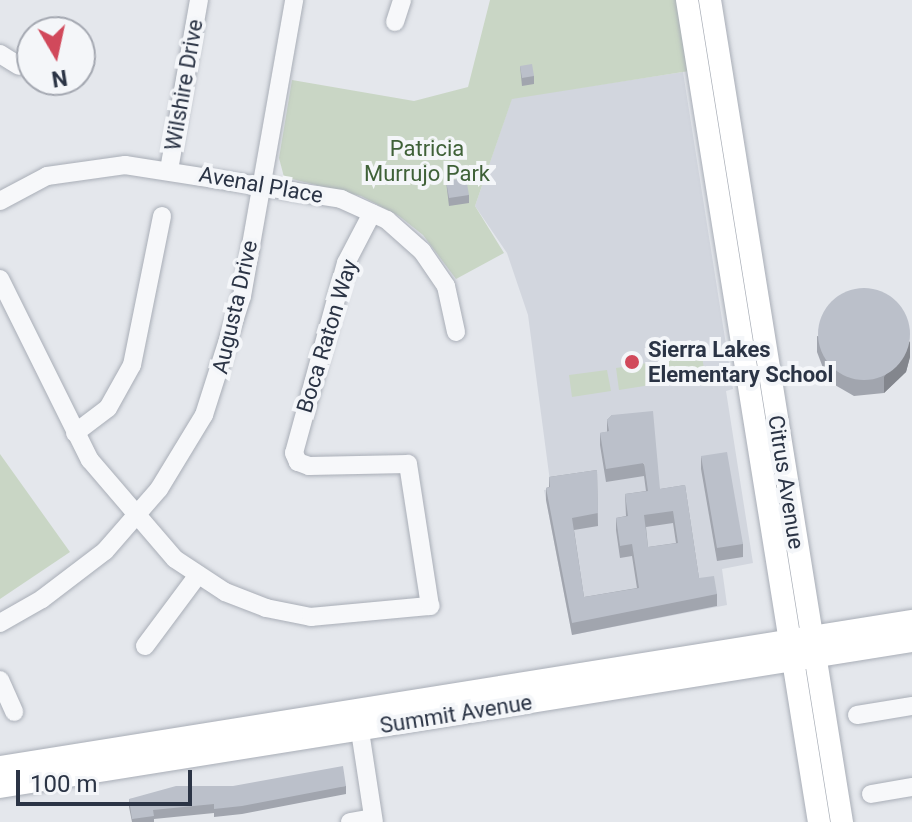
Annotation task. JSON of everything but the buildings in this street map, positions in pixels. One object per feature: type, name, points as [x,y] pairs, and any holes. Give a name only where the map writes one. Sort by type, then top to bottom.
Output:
[{"type":"main road","name":"Citrus Avenue","points":[[687,0],[802,648],[842,822]]},
{"type":"main road","name":"Citrus Avenue","points":[[710,0],[802,648],[819,822]]},
{"type":"main road","name":"Summit Avenue","points":[[0,787],[358,720],[802,648],[912,621]]},
{"type":"main road","name":"Summit Avenue","points":[[802,648],[912,641]]},
{"type":"main road","name":"Summit Avenue","points":[[0,767],[358,720]]},
{"type":"street","name":"Wilshire Drive","points":[[169,170],[199,0]]},
{"type":"street","name":"Augusta Drive","points":[[0,623],[73,578],[136,516],[187,446],[220,377],[242,296],[294,0]]},
{"type":"street","points":[[395,22],[402,0]]},
{"type":"street","name":"Avenal Place","points":[[0,201],[47,176],[125,165],[341,199],[406,234],[436,267],[452,303],[456,332]]},
{"type":"street","name":"Boca Raton Way","points":[[198,575],[266,608],[311,617],[430,606],[408,464],[309,466],[298,462],[294,441],[324,356],[342,275],[372,213]]},
{"type":"street","points":[[75,433],[108,408],[132,365],[162,216]]},
{"type":"street","points":[[0,279],[75,433],[108,487],[198,575],[145,646]]},
{"type":"street","points":[[0,680],[14,712]]},
{"type":"street","points":[[857,715],[912,706]]},
{"type":"street","points":[[350,822],[374,820],[358,720]]},
{"type":"street","points":[[871,794],[912,787]]},
{"type":"shaded area","name":"Sierra Lakes Elementary School","points":[[683,72],[733,389],[726,391],[753,563],[722,569],[727,605],[572,635],[544,490],[551,489],[528,315],[507,253],[475,206],[512,98]]},
{"type":"green space","name":"Patricia Murrujo Park","points":[[490,0],[677,0],[689,71],[512,99],[475,206],[504,253],[456,279],[423,235],[399,216],[361,196],[284,177],[279,158],[292,80],[414,101],[468,87]]},
{"type":"green space","points":[[702,355],[705,377],[667,382],[664,361]]},
{"type":"green space","points":[[654,362],[657,384],[619,390],[616,368]]},
{"type":"green space","points":[[607,370],[611,391],[572,397],[569,375]]},
{"type":"green space","points":[[0,454],[70,552],[0,599]]},
{"type":"place","name":"Sierra Lakes Elementary School","points":[[632,362]]}]
